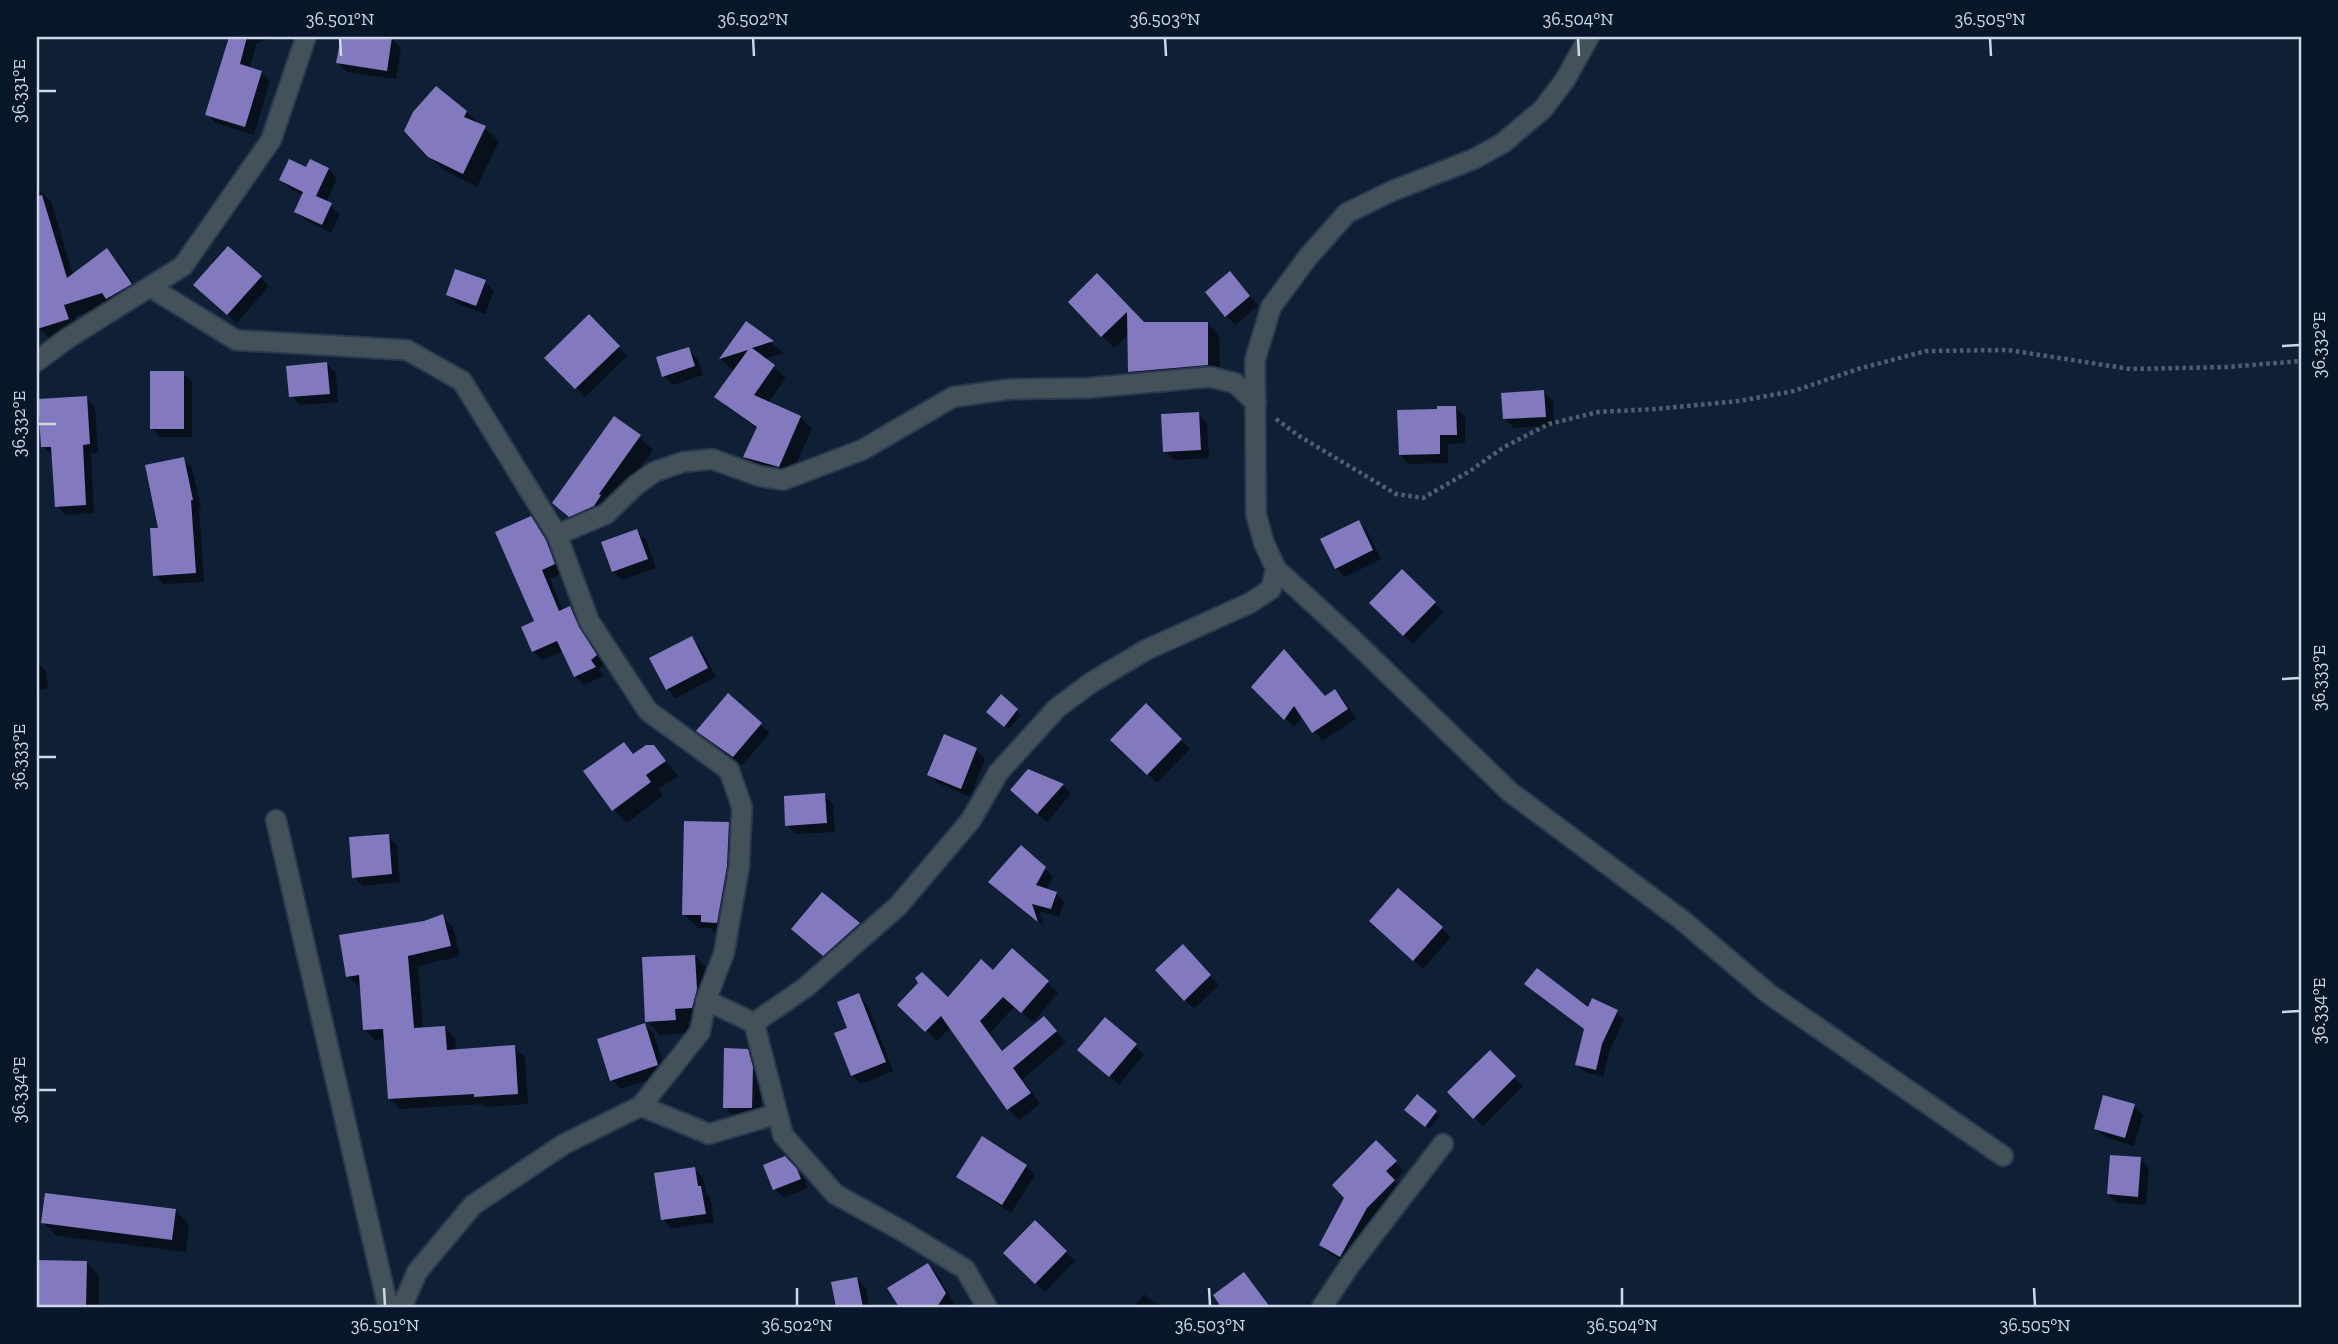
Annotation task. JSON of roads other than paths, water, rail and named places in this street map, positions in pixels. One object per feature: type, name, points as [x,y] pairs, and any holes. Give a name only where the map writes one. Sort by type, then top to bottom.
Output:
[{"type":"street","points":[[37,360],[183,267],[271,140],[306,37]]},
{"type":"street","points":[[1589,37],[1565,80],[1543,109],[1503,143],[1474,159],[1392,191],[1347,214],[1308,257],[1271,307],[1255,360],[1256,514],[1264,543],[1276,569],[1510,792],[1682,920],[1769,994],[2003,1156]]},
{"type":"street","points":[[150,287],[236,340],[407,349],[462,381],[557,535],[589,621],[648,711],[729,770],[742,807],[739,867],[724,953],[706,1000],[700,1032],[640,1106],[564,1144],[473,1205],[417,1272],[402,1307]]},
{"type":"street","points":[[557,535],[606,514],[654,472],[683,463],[712,459],[759,476],[783,480],[862,450],[953,397],[1012,389],[1088,388],[1210,377],[1235,383],[1256,403]]},
{"type":"street","points":[[754,1023],[806,987],[898,906],[971,820],[998,774],[1057,708],[1092,682],[1146,650],[1250,603],[1271,589],[1276,569]]},
{"type":"street","points":[[276,820],[388,1307]]},
{"type":"street","points":[[706,1000],[754,1023]]},
{"type":"street","points":[[754,1023],[783,1135],[835,1194],[965,1269],[987,1307]]},
{"type":"street","points":[[640,1106],[709,1134],[777,1114]]},
{"type":"street","points":[[1322,1307],[1350,1265],[1443,1143]]}]
